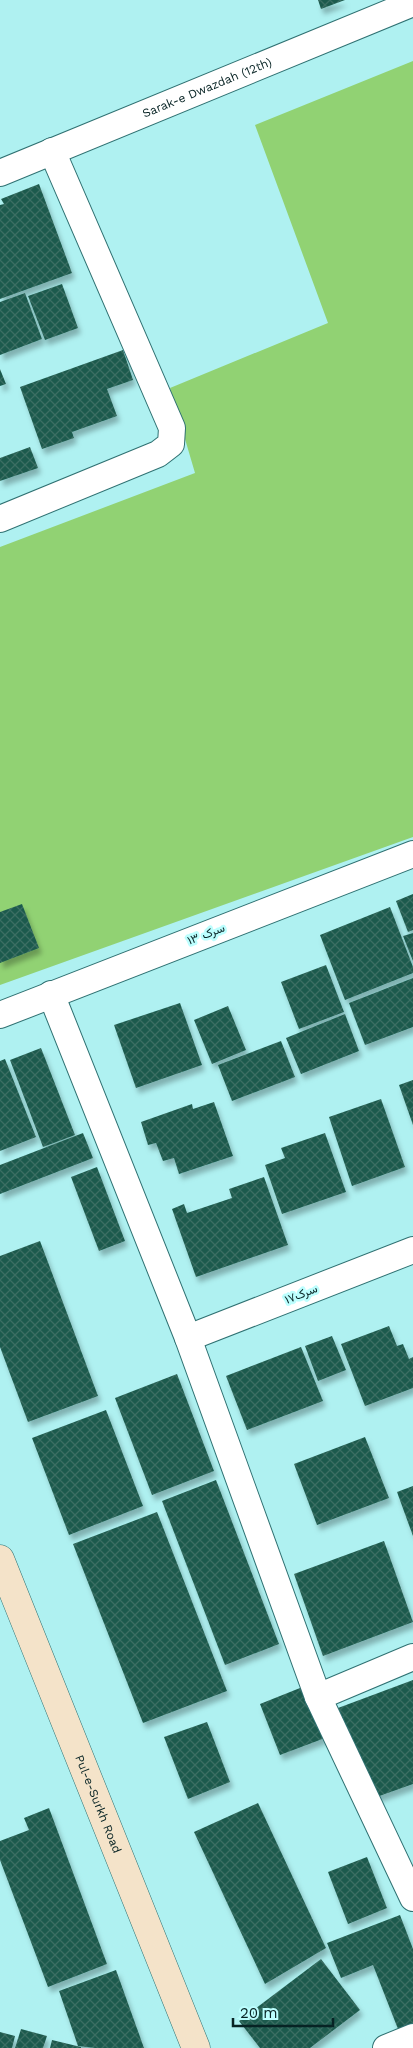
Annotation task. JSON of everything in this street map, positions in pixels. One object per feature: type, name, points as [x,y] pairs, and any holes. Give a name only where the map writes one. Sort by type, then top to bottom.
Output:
[{"type":"street","name":"Sarak-e Dwazdah (12th)","points":[[0,173],[413,3]]},
{"type":"street","points":[[0,518],[158,454],[171,444],[172,428],[52,151]]},
{"type":"street","name":"سرک ۱۳","points":[[0,1015],[413,854]]},
{"type":"street","points":[[51,994],[188,1338],[318,1697],[413,1898]]},
{"type":"street","name":"سرک۱۷","points":[[188,1338],[413,1250]]},
{"type":"street","name":"Pul-e-Surkh Road","points":[[0,1559],[196,2048]]},
{"type":"street","points":[[318,1697],[413,1657]]},
{"type":"street","points":[[386,2048],[413,2037]]},
{"type":"green space","points":[[413,61],[413,837],[0,985],[0,547],[195,473],[170,388],[328,323],[255,125]]},
{"type":"building","points":[[318,0],[345,0],[321,9]]},
{"type":"building","points":[[39,184],[72,273],[0,299],[0,205],[4,204],[1,199]]},
{"type":"building","points":[[62,284],[78,328],[45,340],[28,296]]},
{"type":"building","points":[[25,293],[42,339],[0,355],[0,302]]},
{"type":"building","points":[[123,350],[133,380],[107,389],[117,416],[72,432],[74,438],[42,449],[20,387]]},
{"type":"building","points":[[0,369],[6,384],[0,386]]},
{"type":"building","points":[[30,447],[38,468],[0,481],[0,458]]},
{"type":"building","points":[[413,894],[413,930],[408,932],[396,901]]},
{"type":"building","points":[[22,904],[39,948],[0,963],[0,912]]},
{"type":"building","points":[[390,907],[413,967],[413,973],[345,1000],[320,935]]},
{"type":"building","points":[[413,933],[413,961],[403,936]]},
{"type":"building","points":[[326,965],[344,1012],[299,1029],[281,982]]},
{"type":"building","points":[[413,978],[413,1027],[365,1045],[349,1003]]},
{"type":"building","points":[[180,1003],[202,1065],[136,1088],[114,1025]]},
{"type":"building","points":[[228,1006],[246,1050],[212,1064],[194,1020]]},
{"type":"building","points":[[345,1014],[359,1051],[301,1074],[286,1038]]},
{"type":"building","points":[[281,1041],[295,1077],[232,1101],[218,1065]]},
{"type":"building","points":[[41,1048],[75,1135],[43,1147],[10,1060]]},
{"type":"building","points":[[5,1059],[36,1137],[0,1151],[0,1061]]},
{"type":"building","points":[[413,1080],[413,1125],[399,1085]]},
{"type":"building","points":[[381,1099],[405,1167],[352,1186],[329,1117]]},
{"type":"building","points":[[214,1102],[233,1156],[179,1174],[174,1158],[163,1161],[156,1143],[148,1145],[141,1122],[192,1104],[193,1109]]},
{"type":"building","points":[[83,1133],[93,1158],[0,1194],[0,1165]]},
{"type":"building","points":[[325,1133],[346,1192],[282,1214],[265,1165],[285,1158],[281,1148]]},
{"type":"building","points":[[97,1167],[125,1241],[99,1251],[71,1177]]},
{"type":"building","points":[[264,1177],[288,1245],[196,1277],[172,1209],[184,1204],[187,1213],[232,1198],[229,1189]]},
{"type":"building","points":[[40,1241],[98,1396],[28,1422],[0,1347],[0,1256]]},
{"type":"building","points":[[389,1326],[397,1346],[403,1344],[409,1359],[413,1357],[413,1388],[365,1406],[341,1344]]},
{"type":"building","points":[[332,1336],[346,1370],[318,1381],[305,1346]]},
{"type":"building","points":[[301,1347],[323,1401],[247,1430],[226,1376]]},
{"type":"building","points":[[177,1374],[214,1471],[152,1495],[115,1398]]},
{"type":"building","points":[[106,1410],[143,1506],[69,1535],[32,1438]]},
{"type":"building","points":[[365,1437],[389,1498],[317,1525],[294,1464]]},
{"type":"building","points":[[216,1480],[279,1644],[225,1665],[162,1501]]},
{"type":"building","points":[[413,1486],[413,1536],[397,1492]]},
{"type":"building","points":[[157,1512],[227,1691],[143,1723],[73,1544]]},
{"type":"building","points":[[384,1541],[413,1622],[323,1656],[294,1574]]},
{"type":"building","points":[[413,1680],[413,1784],[371,1799],[338,1708]]},
{"type":"building","points":[[305,1686],[325,1738],[280,1755],[260,1704]]},
{"type":"building","points":[[207,1722],[230,1782],[188,1799],[164,1737]]},
{"type":"building","points":[[258,1803],[326,1948],[265,1984],[194,1832]]},
{"type":"building","points":[[49,1808],[107,1964],[48,1987],[0,1860],[0,1841],[29,1830],[24,1818]]},
{"type":"building","points":[[367,1857],[387,1908],[348,1924],[328,1872]]},
{"type":"building","points":[[400,1915],[413,1949],[413,2023],[398,2029],[373,1965],[341,1978],[327,1943]]},
{"type":"building","points":[[321,1959],[360,2010],[310,2048],[260,2048],[239,2021]]},
{"type":"building","points":[[116,1970],[144,2048],[78,2046],[59,1991]]},
{"type":"building","points":[[21,2029],[47,2036],[43,2048],[15,2048]]},
{"type":"building","points":[[0,2032],[15,2036],[12,2048],[0,2048]]},
{"type":"building","points":[[52,2040],[81,2047],[81,2048],[50,2048]]}]
